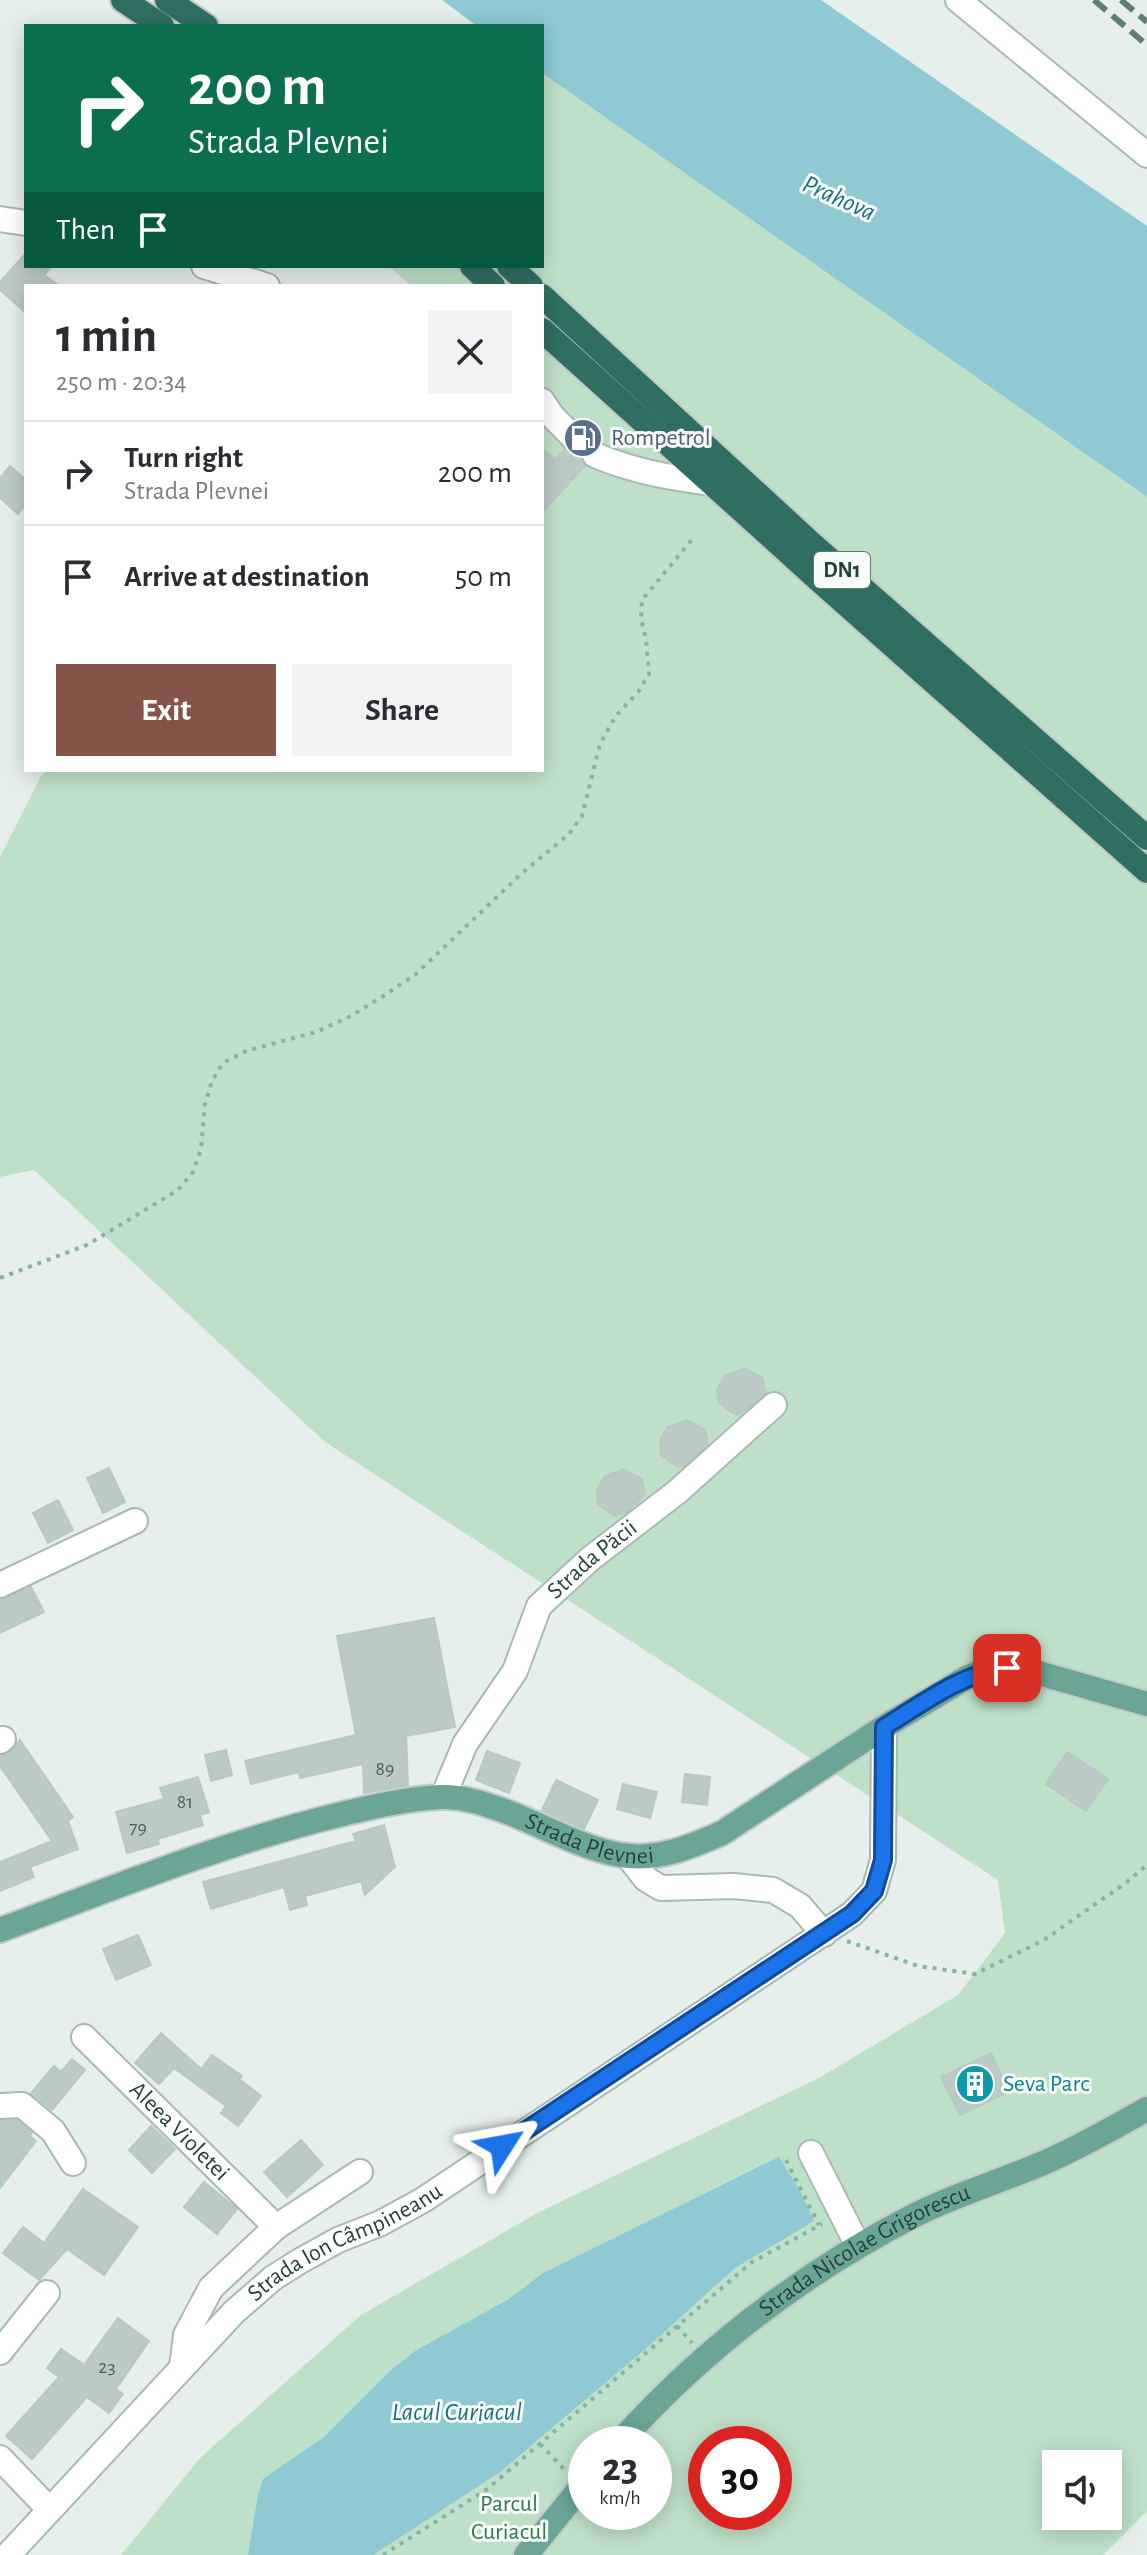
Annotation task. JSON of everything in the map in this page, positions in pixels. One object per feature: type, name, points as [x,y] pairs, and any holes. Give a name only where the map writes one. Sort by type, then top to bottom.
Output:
[{"type":"highway","points":[[123,0],[159,24]]},
{"type":"highway","points":[[167,0],[203,24]]},
{"type":"highway","points":[[474,268],[491,284]]},
{"type":"highway","points":[[511,268],[529,284]]},
{"type":"highway","name":"DN1","points":[[544,298],[813,545],[1147,838]]},
{"type":"highway","name":"DN1","points":[[544,332],[1147,871]]},
{"type":"main road","name":"Strada Plevnei","points":[[0,1930],[284,1830],[382,1805],[443,1797],[492,1806],[598,1848],[628,1856],[662,1855],[722,1833],[884,1727],[966,1678],[986,1670],[1028,1670],[1147,1704]]},
{"type":"main road","name":"Strada Nicolae Grigorescu","points":[[634,2426],[661,2396],[704,2357],[806,2279],[858,2246],[918,2214],[1049,2160],[1147,2109]]},
{"type":"main road","points":[[526,2555],[568,2503]]},
{"type":"street","points":[[958,0],[1147,155]]},
{"type":"street","points":[[0,219],[24,223]]},
{"type":"street","points":[[210,268],[261,284]]},
{"type":"street","points":[[544,404],[574,438]]},
{"type":"street","points":[[595,455],[620,466],[712,483]]},
{"type":"street","name":"Strada Păcii","points":[[443,1797],[465,1744],[515,1671],[539,1606],[590,1559],[677,1492],[774,1405]]},
{"type":"street","points":[[0,1585],[135,1521]]},
{"type":"street","name":"Strada Ion Câmpineanu","points":[[8,2555],[234,2312],[273,2278],[338,2240],[381,2223],[423,2200],[852,1914],[874,1891],[883,1860],[884,1727]]},
{"type":"street","points":[[628,1856],[646,1879],[661,1888],[734,1886],[773,1890],[800,1906],[824,1934]]},
{"type":"street","name":"Aleea Violetei","points":[[84,2037],[276,2227]]},
{"type":"street","points":[[0,2106],[22,2105],[53,2131],[73,2163]]},
{"type":"street","points":[[811,2153],[858,2246]]},
{"type":"street","points":[[182,2367],[186,2335],[211,2288],[276,2227],[360,2172]]},
{"type":"street","points":[[0,2352],[47,2293]]},
{"type":"street","points":[[0,2458],[49,2509]]},
{"type":"path","points":[[0,1278],[87,1245],[178,1190],[193,1172],[201,1149],[205,1104],[212,1081],[223,1063],[246,1051],[316,1032],[385,995],[416,974],[521,874],[569,834],[582,816],[600,744],[615,717],[638,692],[649,674],[641,618],[642,600],[694,537]]},
{"type":"path","points":[[824,1934],[918,1966],[975,1974],[1044,1940],[1147,1865]]},
{"type":"path","points":[[786,2160],[819,2226]]},
{"type":"path","points":[[383,2555],[486,2490],[752,2262],[842,2213]]},
{"type":"path","points":[[540,2444],[568,2470]]},
{"type":"path","points":[[391,2549],[397,2555]]},
{"type":"green space","name":"Parcul Curiacul","points":[[544,74],[1147,497],[1147,2511],[1103,2555],[121,2555],[200,2458],[361,2315],[537,2213],[819,2078],[958,1995],[1005,1933],[998,1880],[325,1442],[34,1170],[0,1177],[0,857],[46,772],[544,772],[544,284],[410,284],[390,268],[544,268]]},
{"type":"water","name":"Prahova","points":[[442,0],[821,0],[1147,226],[1147,497],[544,74],[544,24],[474,24]]},
{"type":"water","name":"Lacul Curiacul","points":[[779,2157],[814,2221],[735,2268],[650,2345],[500,2472],[373,2555],[248,2555],[263,2479],[324,2437],[391,2370],[415,2351],[509,2299],[543,2273]]},
{"type":"building","points":[[24,255],[24,268],[50,268],[44,275],[57,284],[24,284],[24,311],[0,290],[0,282]]},
{"type":"building","points":[[565,449],[571,453],[581,451],[580,458],[585,466],[544,510],[544,450],[555,460]]},
{"type":"building","points":[[10,466],[24,478],[24,506],[18,514],[0,498],[0,478]]},
{"type":"building","points":[[745,1368],[762,1378],[766,1393],[736,1415],[719,1403],[717,1389],[726,1375]]},
{"type":"building","points":[[687,1420],[705,1430],[708,1444],[685,1465],[678,1467],[661,1455],[660,1440],[668,1427]]},
{"type":"building","points":[[109,1468],[125,1502],[103,1513],[87,1478]]},
{"type":"building","points":[[624,1469],[642,1479],[645,1494],[627,1512],[615,1516],[598,1504],[597,1490],[605,1476]]},
{"type":"building","points":[[58,1500],[73,1530],[48,1543],[33,1513]]},
{"type":"building","points":[[31,1587],[44,1612],[0,1633],[0,1600]]},
{"type":"building","points":[[434,1618],[455,1727],[406,1736],[408,1785],[364,1793],[363,1764],[300,1778],[299,1772],[251,1784],[245,1761],[356,1735],[337,1636]]},
{"type":"building","points":[[20,1740],[73,1817],[68,1821],[78,1849],[30,1867],[34,1877],[0,1891],[0,1862],[52,1841],[0,1766],[0,1756],[11,1751]]},
{"type":"building","points":[[226,1750],[232,1775],[211,1781],[205,1755]]},
{"type":"building","points":[[487,1751],[520,1763],[509,1793],[476,1780]]},
{"type":"building","points":[[1067,1752],[1108,1779],[1086,1811],[1046,1784]]},
{"type":"building","points":[[685,1774],[710,1777],[707,1805],[682,1802]]},
{"type":"building","points":[[198,1777],[209,1812],[200,1815],[203,1825],[158,1839],[159,1844],[127,1853],[116,1812],[164,1799],[160,1788]]},
{"type":"building","points":[[556,1780],[598,1800],[584,1829],[542,1810]]},
{"type":"building","points":[[623,1784],[657,1792],[650,1818],[617,1809]]},
{"type":"building","points":[[384,1825],[395,1867],[365,1895],[361,1881],[305,1896],[307,1905],[290,1910],[284,1887],[211,1909],[203,1882],[356,1841],[353,1834]]},
{"type":"building","points":[[138,1935],[151,1965],[116,1980],[103,1949]]},
{"type":"building","points":[[161,2033],[201,2069],[212,2055],[242,2076],[239,2079],[261,2096],[238,2126],[221,2113],[226,2106],[174,2068],[159,2084],[135,2063]]},
{"type":"building","name":"Seva Parc","points":[[991,2053],[1009,2092],[960,2115],[941,2077]]},
{"type":"building","points":[[72,2059],[85,2070],[52,2110],[31,2093],[54,2066],[61,2072]]},
{"type":"building","points":[[17,2120],[32,2133],[30,2136],[36,2141],[0,2188],[0,2121]]},
{"type":"building","points":[[151,2126],[175,2149],[152,2173],[129,2150]]},
{"type":"building","points":[[301,2140],[323,2165],[287,2197],[264,2172]]},
{"type":"building","points":[[204,2182],[237,2209],[217,2234],[184,2207]]},
{"type":"building","points":[[83,2189],[138,2227],[104,2275],[67,2249],[39,2280],[3,2253],[23,2227],[44,2243]]},
{"type":"building","points":[[118,2318],[149,2341],[116,2389],[123,2394],[109,2413],[87,2397],[32,2459],[6,2436],[59,2377],[47,2368],[61,2349],[84,2365]]},
{"type":"railway","points":[[1094,0],[1147,45]]},
{"type":"railway","points":[[1121,0],[1147,22]]},
{"type":"place","name":"Rompetrol","points":[[583,438]]},
{"type":"place","name":"Seva Parc","points":[[975,2084]]},
{"type":"route","points":[[502,2146],[852,1914],[874,1891],[883,1860],[884,1727],[966,1678],[986,1670],[1007,1668]]}]
